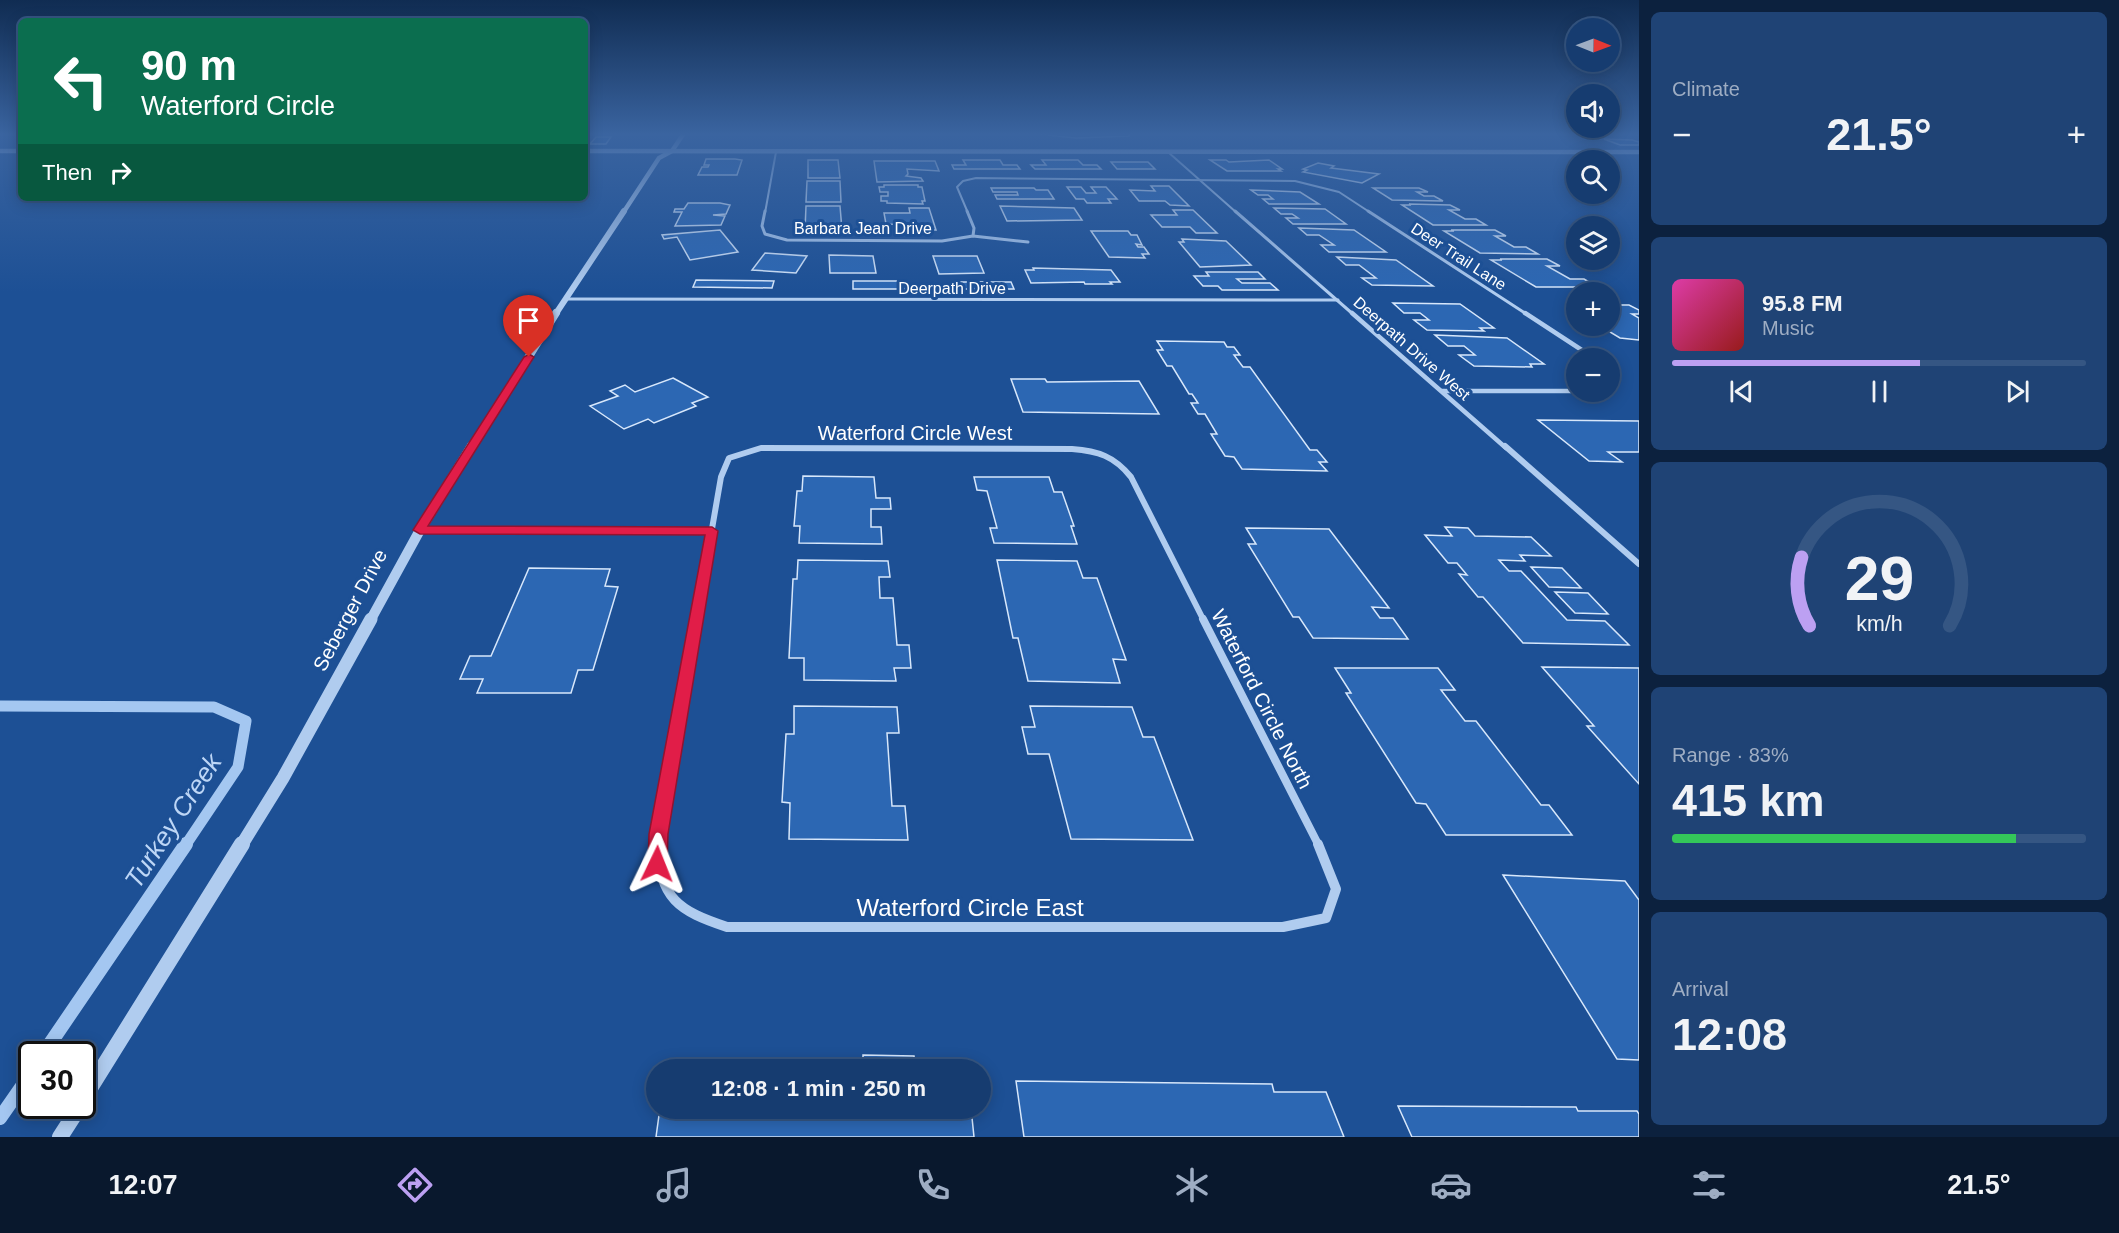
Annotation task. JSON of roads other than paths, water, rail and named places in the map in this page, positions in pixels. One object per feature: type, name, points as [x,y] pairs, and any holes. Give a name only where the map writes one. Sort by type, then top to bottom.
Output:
[{"type":"street","name":"Seberger Drive","points":[[96,1079],[284,778],[420,530],[565,299],[640,186]]},
{"type":"street","name":"Barbara Jean Drive","points":[[770,186],[762,226],[765,234],[775,238],[800,241],[942,241],[974,236],[1028,242]]},
{"type":"street","points":[[958,186],[974,228],[974,236]]},
{"type":"street","name":"Deerpath Drive West","points":[[1208,186],[1639,564]]},
{"type":"street","name":"Deer Trail Lane","points":[[1324,186],[1340,192],[1579,348]]},
{"type":"street","name":"Deerpath Drive","points":[[565,299],[1338,300]]},
{"type":"street","points":[[1441,391],[1566,391]]},
{"type":"street","name":"Waterford Circle West","points":[[712,531],[721,477],[729,458],[761,447],[1072,449],[1095,451],[1119,461]]},
{"type":"street","name":"Waterford Circle North","points":[[1119,461],[1131,477],[1322,852],[1336,889],[1326,918],[1283,927]]},
{"type":"street","points":[[420,530],[712,531]]},
{"type":"street","name":"Waterford Circle East","points":[[712,531],[658,834],[657,864],[667,892],[692,915],[727,927],[1283,927]]},
{"type":"street","points":[[60,1137],[72,1119]]},
{"type":"waterway","name":"Turkey Creek","points":[[0,706],[214,707],[246,721],[238,767],[185,846]]},
{"type":"waterway","name":"Turkey Creek","points":[[52,1041],[186,844]]},
{"type":"waterway","name":"Turkey Creek","points":[[0,1118],[18,1092]]}]
